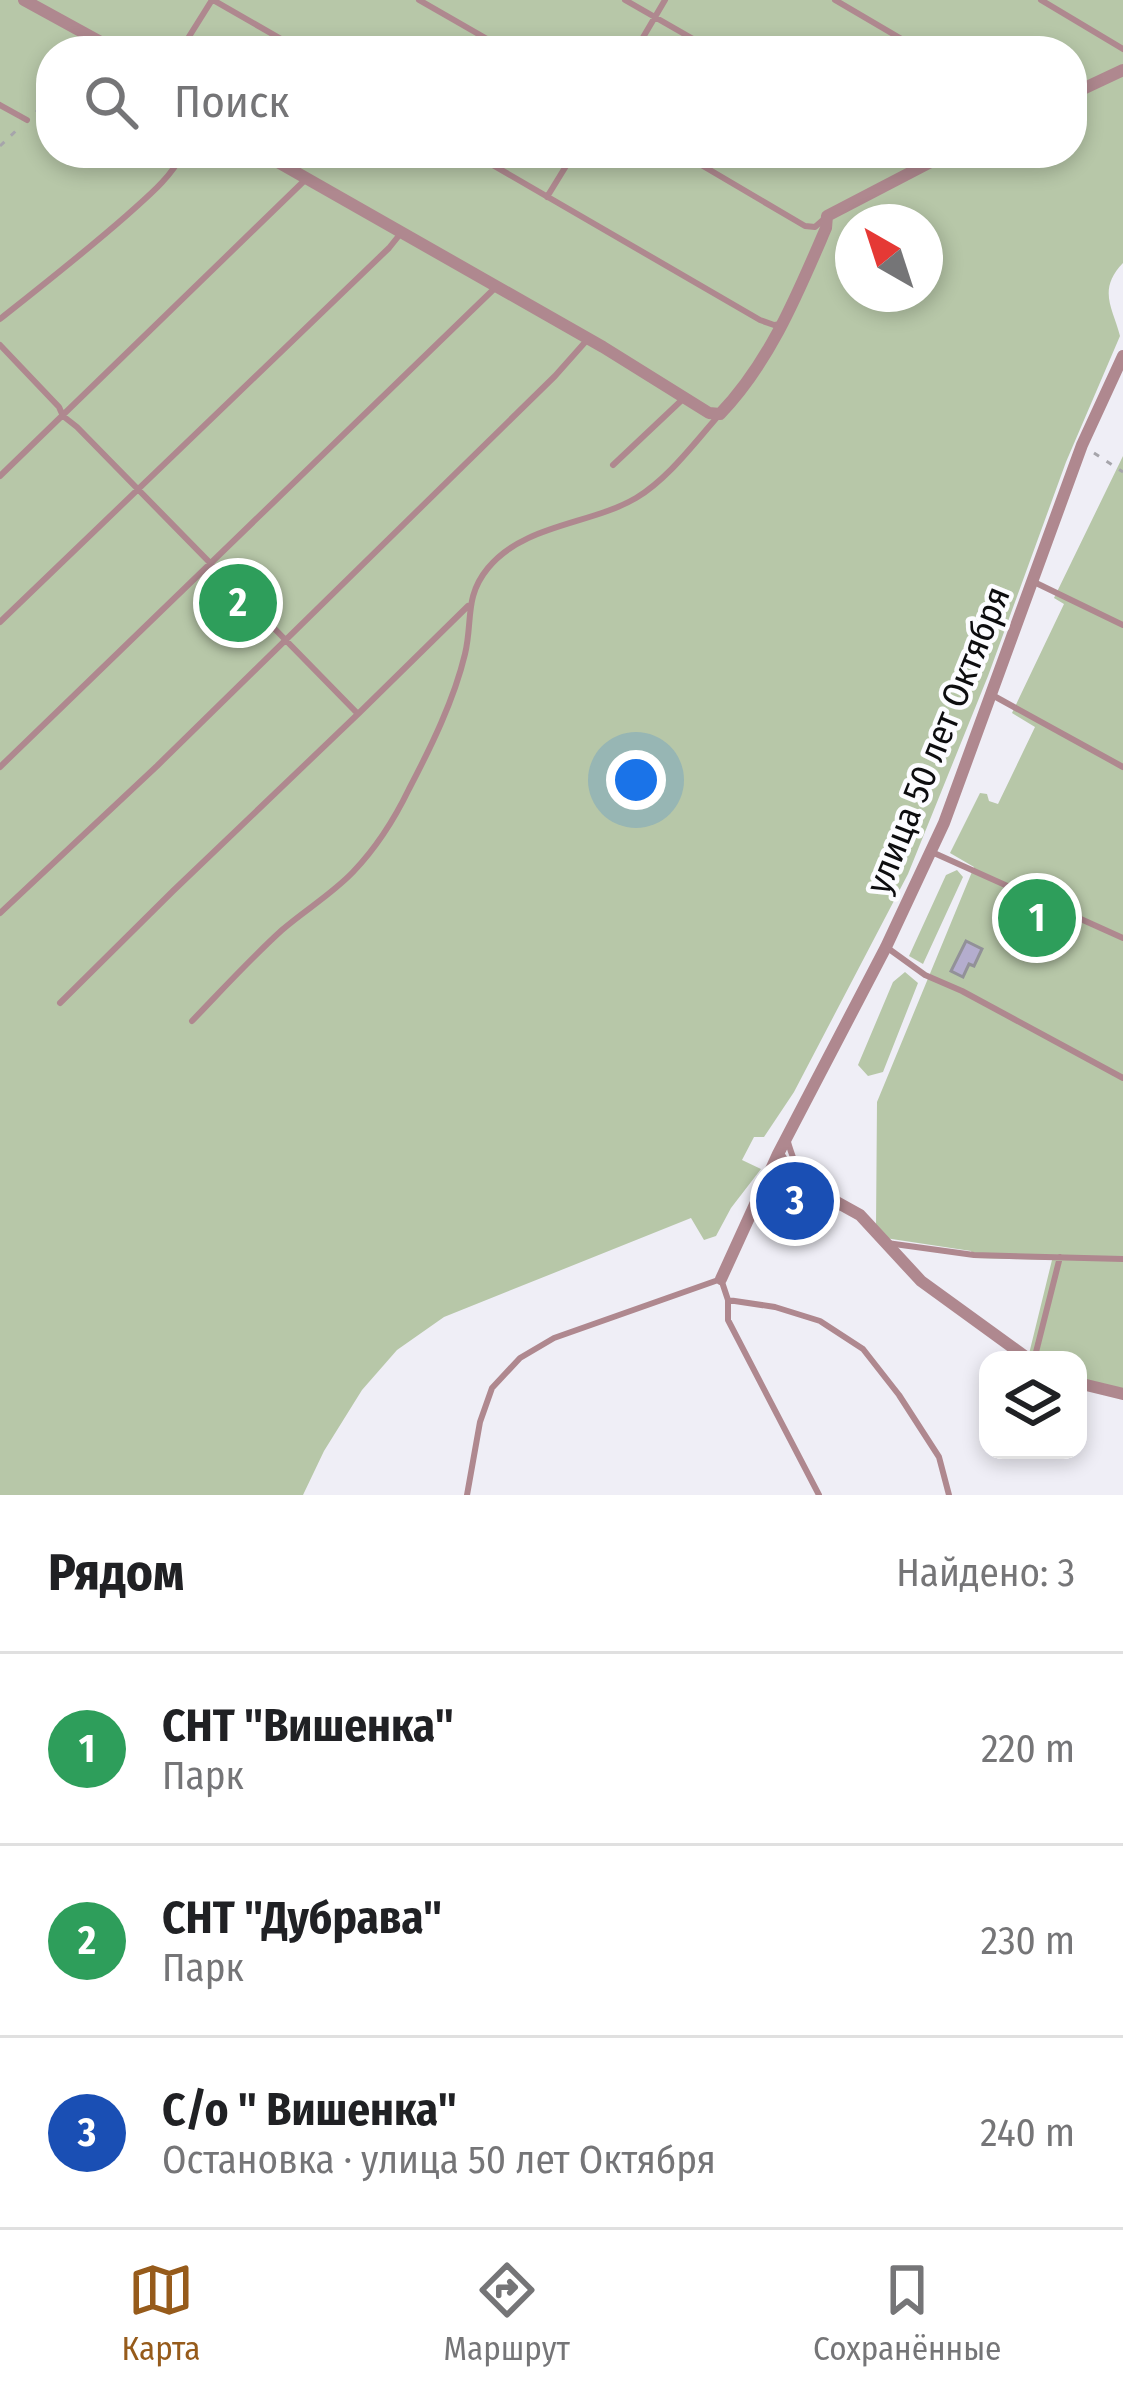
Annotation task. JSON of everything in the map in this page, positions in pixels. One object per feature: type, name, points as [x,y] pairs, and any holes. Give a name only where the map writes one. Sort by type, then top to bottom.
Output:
[{"type":"street","points":[[24,0],[90,36]]},
{"type":"street","points":[[1087,87],[1123,70]]},
{"type":"street","points":[[286,168],[604,347],[709,413],[720,414],[795,301],[827,216],[917,168]]},
{"type":"street","name":"улица 50 лет Октября","points":[[721,1280],[778,1154],[886,947],[944,823],[1082,445],[1123,356]]},
{"type":"street","points":[[778,1154],[796,1179],[860,1215],[921,1281],[1019,1351]]},
{"type":"street","points":[[1087,1385],[1123,1394]]},
{"type":"lane","points":[[189,36],[212,0],[276,36]]},
{"type":"lane","points":[[419,0],[482,36]]},
{"type":"lane","points":[[625,0],[688,36]]},
{"type":"lane","points":[[643,36],[664,0]]},
{"type":"lane","points":[[835,0],[896,36]]},
{"type":"lane","points":[[1041,0],[1123,49]]},
{"type":"lane","points":[[0,105],[27,120]]},
{"type":"lane","points":[[0,319],[82,255],[175,168]]},
{"type":"lane","points":[[498,168],[760,320],[782,324]]},
{"type":"lane","points":[[547,196],[565,168]]},
{"type":"lane","points":[[706,168],[805,226],[814,227],[827,216]]},
{"type":"lane","points":[[0,476],[305,180]]},
{"type":"lane","points":[[0,622],[401,233]]},
{"type":"lane","points":[[0,767],[496,287]]},
{"type":"lane","points":[[0,913],[157,766],[587,340]]},
{"type":"lane","points":[[0,345],[63,416],[358,714]]},
{"type":"lane","points":[[614,465],[684,398]]},
{"type":"lane","points":[[60,1003],[469,605],[487,569],[504,552],[637,498],[720,414]]},
{"type":"lane","points":[[1033,581],[1123,625]]},
{"type":"lane","points":[[192,1021],[283,930],[351,875],[374,847],[407,793],[456,686],[466,649],[469,605]]},
{"type":"lane","points":[[991,694],[1123,767]]},
{"type":"lane","points":[[931,851],[1123,938]]},
{"type":"lane","points":[[886,947],[925,975],[1123,1078]]},
{"type":"lane","points":[[766,1181],[768,1190],[776,1194],[796,1179],[799,1170],[787,1136]]},
{"type":"lane","points":[[883,1242],[974,1255],[1123,1259]]},
{"type":"lane","points":[[1034,1351],[1060,1257]]},
{"type":"lane","points":[[467,1495],[479,1422],[492,1388],[520,1358],[554,1338],[721,1280],[728,1320],[819,1495]]},
{"type":"lane","points":[[728,1300],[775,1307],[820,1321],[863,1349],[939,1456],[949,1495]]},
{"type":"path","points":[[1082,445],[1123,472]]},
{"type":"green space","points":[[0,0],[1123,0],[1123,263],[1109,291],[1120,336],[1066,462],[988,676],[908,874],[794,1092],[764,1137],[754,1137],[742,1160],[761,1169],[716,1236],[704,1240],[691,1218],[444,1317],[397,1350],[362,1390],[303,1495],[0,1495]]},
{"type":"green space","points":[[1123,456],[1123,1389],[1087,1380],[1087,1351],[1030,1351],[1052,1260],[974,1258],[971,1251],[885,1238],[876,1227],[877,1102],[974,867],[950,853],[980,793],[998,804],[1035,727],[1012,713],[1064,604],[1054,598]]},
{"type":"green space","points":[[957,870],[963,877],[923,964],[909,956],[946,875]]},
{"type":"green space","points":[[905,972],[918,983],[883,1072],[868,1076],[858,1065],[893,982]]},
{"type":"building","points":[[966,941],[982,949],[963,977],[951,971]]},
{"type":"place","name":"СНТ \"Дубрава\"","points":[[238,603]]},
{"type":"place","name":"СНТ \"Вишенка\"","points":[[1037,918]]},
{"type":"place","name":"С/о \" Вишенка\"","points":[[795,1201]]}]
